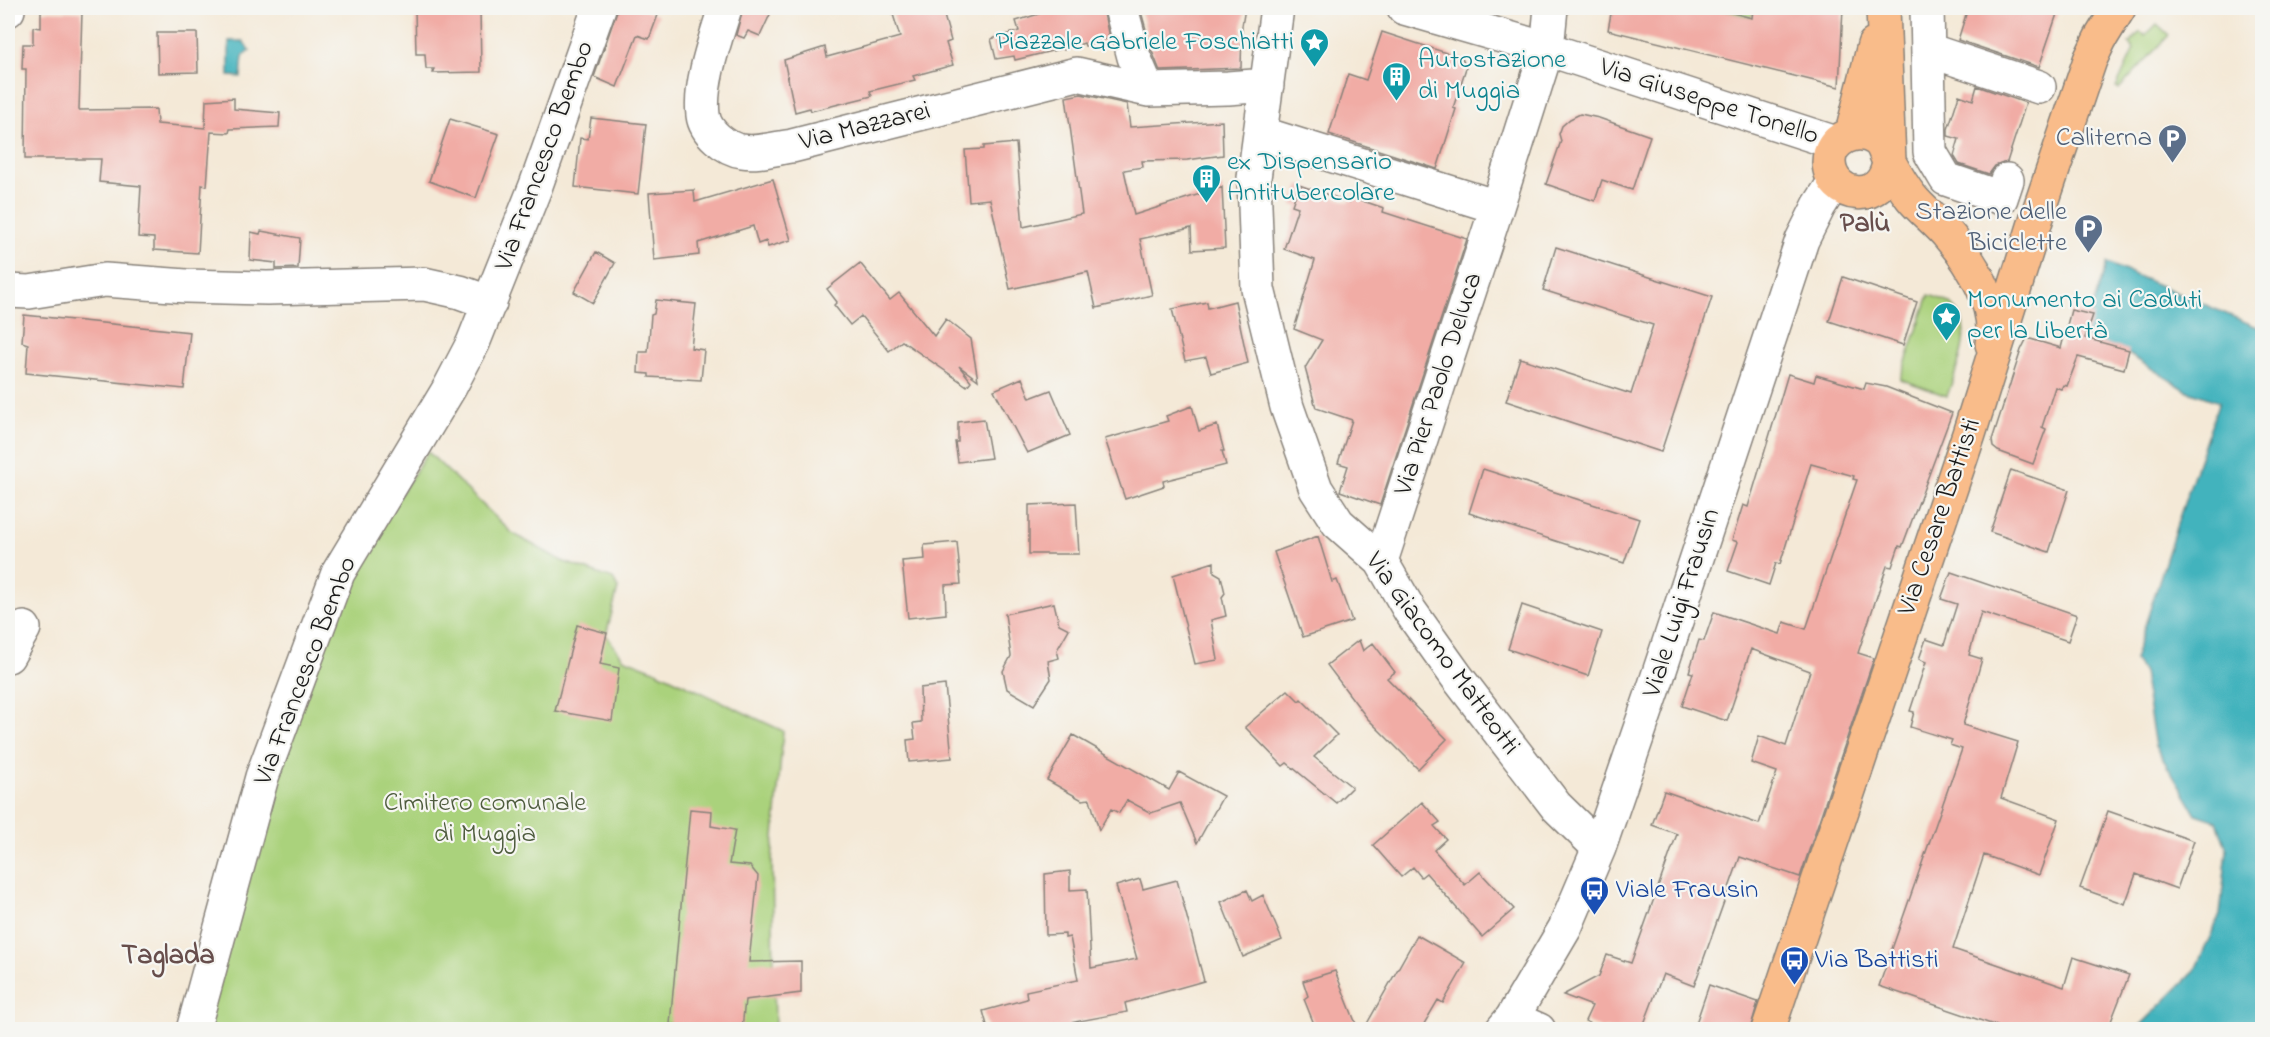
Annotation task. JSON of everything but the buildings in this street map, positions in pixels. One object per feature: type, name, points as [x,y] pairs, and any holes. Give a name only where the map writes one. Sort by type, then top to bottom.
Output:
[{"type":"main road","points":[[1883,8],[1889,161],[1884,179],[1874,190],[1864,194],[1843,188],[1835,181],[1829,165],[1830,154],[1844,138],[1883,8]]},
{"type":"main road","name":"Via Cesare Battisti","points":[[1768,1029],[1984,390],[2022,265],[2090,60],[2100,39],[2120,8]]},
{"type":"main road","points":[[1844,138],[1866,134],[1882,144],[1889,161],[1911,196],[1949,236],[1976,273],[1988,301],[1995,331],[1984,390]]},
{"type":"street","name":"Via Francesco Bembo","points":[[193,1029],[262,777],[338,573],[450,387],[473,344],[535,188],[599,8]]},
{"type":"street","name":"Via Mazzarei","points":[[725,8],[705,83],[703,117],[711,131],[722,142],[740,151],[759,151],[792,146],[1077,74],[1148,90],[1267,85]]},
{"type":"street","points":[[1121,8],[1134,57],[1148,90]]},
{"type":"street","points":[[1277,8],[1260,133],[1497,207]]},
{"type":"street","name":"Via Giuseppe Tonello","points":[[1404,8],[1844,138]]},
{"type":"street","name":"Via Pier Paolo Deluca","points":[[1381,561],[1548,49],[1551,8]]},
{"type":"street","points":[[1927,8],[1930,152],[1947,179],[2001,198],[2007,180]]},
{"type":"street","points":[[1928,51],[2039,87]]},
{"type":"street","name":"Via Giacomo Matteotti","points":[[1260,133],[1254,178],[1258,289],[1287,407],[1316,489],[1338,523],[1381,561],[1410,611],[1531,775],[1556,806],[1599,848]]},
{"type":"street","name":"Viale Luigi Frausin","points":[[1517,1026],[1565,928],[1599,848],[1644,720],[1802,240],[1818,206],[1835,181]]},
{"type":"street","name":"Via Francesco Bembo","points":[[8,291],[29,292],[105,280],[186,286],[267,288],[424,284],[460,292],[490,303]]},
{"type":"street","points":[[8,656],[24,628]]},
{"type":"green space","points":[[1714,8],[1753,8],[1752,18]]},
{"type":"green space","points":[[2157,24],[2169,35],[2119,89],[2116,88],[2134,49],[2129,44],[2140,32],[2145,36]]},
{"type":"green space","points":[[1929,295],[1952,305],[1960,316],[1963,326],[1962,350],[1947,396],[1900,379]]},
{"type":"green space","name":"Cimitero comunale di Muggia","points":[[428,452],[512,533],[562,561],[613,579],[618,588],[606,635],[623,658],[654,670],[783,731],[772,861],[775,1029],[203,1030],[275,777],[349,574]]},
{"type":"water","points":[[229,41],[243,41],[250,51],[243,56],[241,77],[229,76]]},
{"type":"water","points":[[2107,263],[2262,329],[2262,1029],[2141,1030],[2140,1026],[2194,972],[2220,915],[2227,850],[2217,821],[2196,814],[2155,746],[2143,672],[2134,660],[2219,402],[2186,390],[2122,350],[2083,337]]},
{"type":"place","name":"Piazzale Gabriele Foschiatti","points":[[1315,68]]},
{"type":"place","name":"Autostazione di Muggia","points":[[1397,102]]},
{"type":"place","name":"Caliterna","points":[[2173,164]]},
{"type":"place","name":"ex Dispensario Antitubercolare","points":[[1206,204]]},
{"type":"place","name":"Stazione delle Biciclette","points":[[2088,254]]},
{"type":"place","name":"Monumento ai Caduti per la Libertà","points":[[1946,342]]},
{"type":"place","name":"Viale Frausin","points":[[1595,916]]},
{"type":"place","name":"Via Battisti","points":[[1794,986]]},
{"type":"district","name":"Palù","points":[[1865,224]]},
{"type":"district","name":"Taglada","points":[[168,956]]}]
